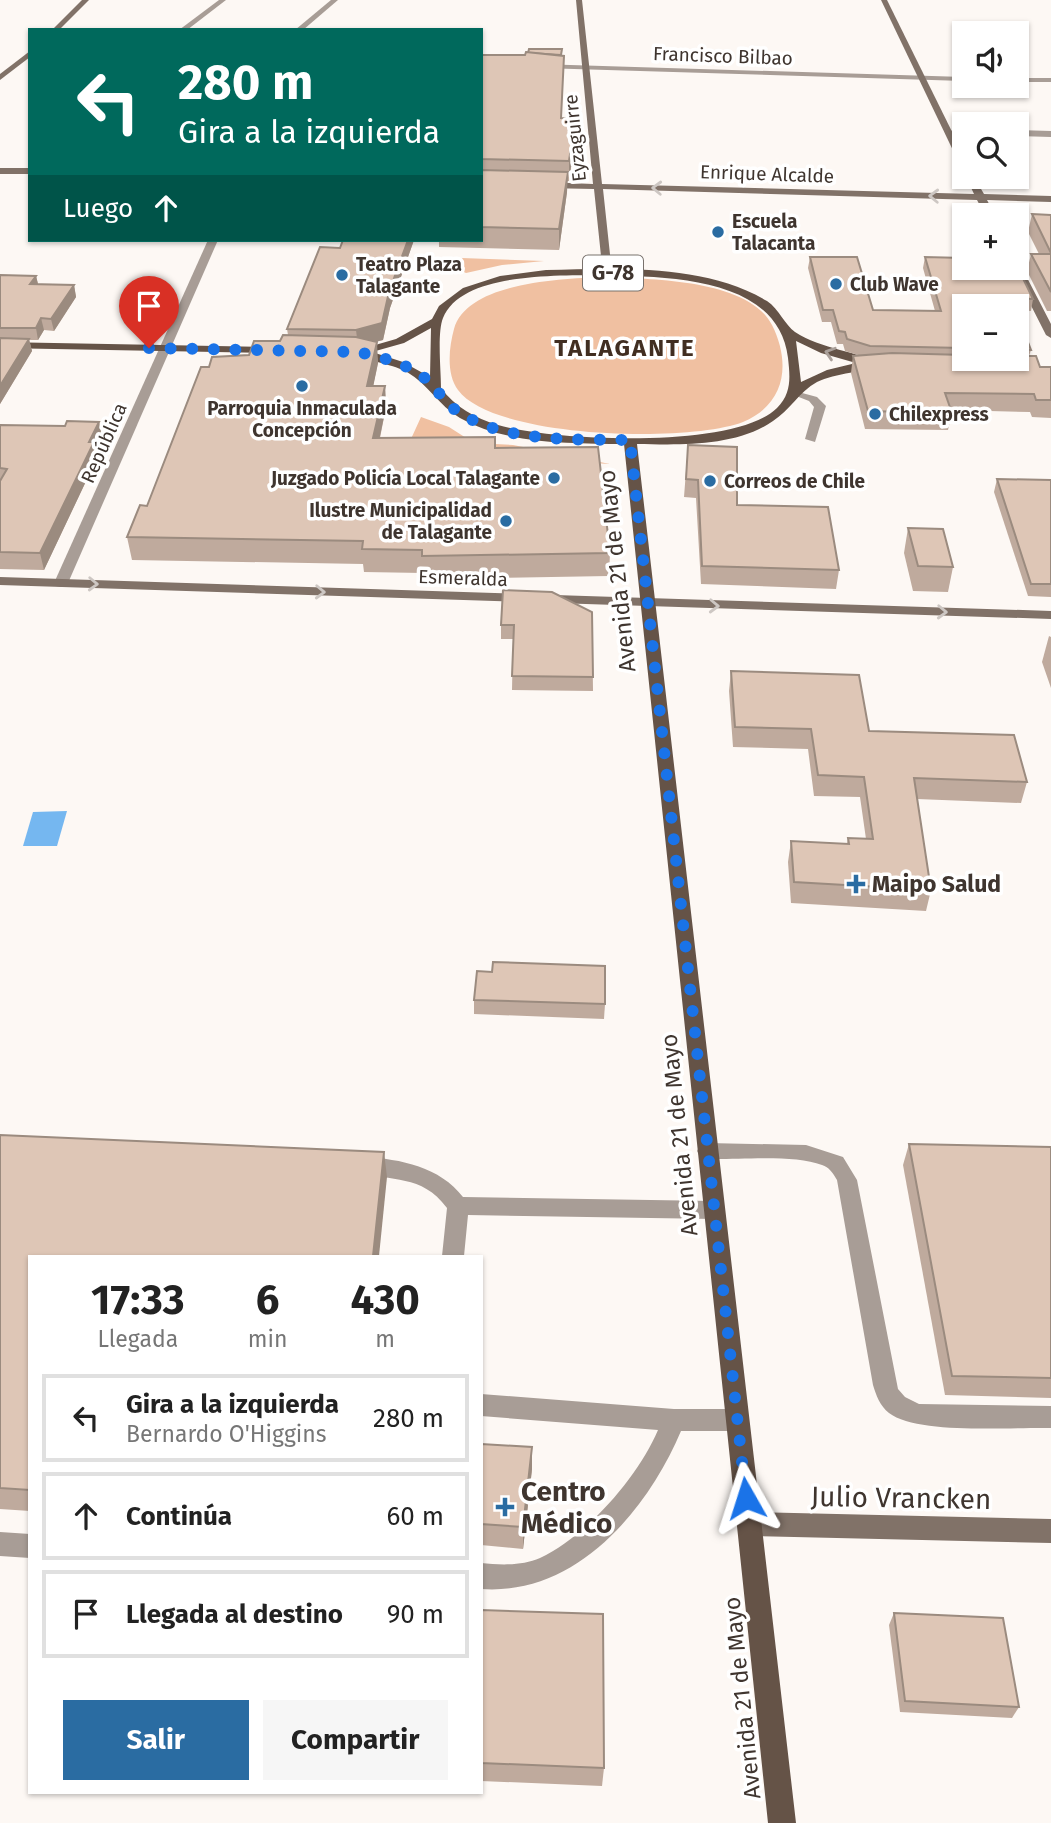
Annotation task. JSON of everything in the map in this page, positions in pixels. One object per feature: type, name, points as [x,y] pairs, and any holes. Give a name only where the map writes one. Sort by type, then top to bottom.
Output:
[{"type":"main road","name":"G-78","points":[[345,352],[358,352],[400,341],[436,321],[440,311],[452,300],[494,281],[546,273],[607,273],[681,277],[727,287],[766,305],[784,323],[788,333],[825,351],[889,364]]},
{"type":"main road","points":[[435,388],[436,321]]},
{"type":"main road","points":[[788,333],[796,393]]},
{"type":"main road","points":[[0,345],[292,351]]},
{"type":"main road","name":"G-78","points":[[358,352],[399,364],[425,379],[461,414],[503,430],[542,437],[630,440],[693,440],[740,432],[781,412],[804,385],[827,373],[876,363]]},
{"type":"main road","name":"Avenida 21 de Mayo","points":[[630,440],[782,1823]]},
{"type":"street","points":[[57,28],[86,0]]},
{"type":"street","points":[[185,28],[223,0]]},
{"type":"street","points":[[300,28],[335,0]]},
{"type":"street","name":"Eyzaguirre","points":[[579,0],[607,273]]},
{"type":"street","points":[[884,0],[952,141]]},
{"type":"street","points":[[0,79],[28,55]]},
{"type":"street","name":"Francisco Bilbao","points":[[534,65],[952,79]]},
{"type":"street","points":[[1029,80],[1051,80]]},
{"type":"street","points":[[1029,133],[1051,134]]},
{"type":"street","points":[[0,171],[28,172]]},
{"type":"street","name":"Enrique Alcalde","points":[[533,185],[1051,199]]},
{"type":"street","points":[[977,189],[984,203]]},
{"type":"street","name":"República","points":[[61,583],[212,242]]},
{"type":"street","points":[[1023,280],[1051,335]]},
{"type":"street","points":[[796,393],[813,399],[820,406],[811,439]]},
{"type":"street","name":"Esmeralda","points":[[0,581],[646,604],[1051,615]]},
{"type":"street","points":[[707,1152],[818,1154],[836,1163],[843,1170],[884,1385],[895,1404],[906,1412],[919,1415],[1051,1417]]},
{"type":"street","points":[[347,1164],[388,1166],[421,1175],[448,1190],[457,1206],[453,1255]]},
{"type":"street","points":[[457,1206],[714,1210]]},
{"type":"street","points":[[483,1405],[674,1420],[737,1420]]},
{"type":"street","points":[[483,1576],[501,1578],[544,1570],[582,1545],[618,1510],[655,1461],[674,1420]]},
{"type":"street","name":"Julio Vrancken","points":[[749,1524],[1051,1531]]},
{"type":"street","points":[[0,1544],[28,1546]]},
{"type":"shaded area","points":[[434,257],[544,261],[502,265],[466,273]]},
{"type":"shaded area","points":[[601,277],[694,284],[741,298],[760,310],[772,325],[782,354],[781,381],[768,405],[743,422],[717,429],[681,433],[594,432],[510,419],[478,406],[458,390],[450,368],[452,336],[462,313],[477,301],[518,286],[563,279]]},
{"type":"shaded area","points":[[421,417],[449,427],[474,443],[513,445],[610,464],[405,452]]},
{"type":"water","points":[[67,811],[57,846],[23,846],[33,812]]},
{"type":"building","points":[[529,49],[562,49],[561,55],[528,53]]},
{"type":"building","points":[[526,52],[564,56],[561,118],[578,119],[575,148],[571,148],[569,161],[483,159],[483,55],[525,55]]},
{"type":"building","points":[[483,170],[568,172],[559,229],[483,227]]},
{"type":"building","points":[[1032,214],[1051,215],[1051,253]]},
{"type":"building","points":[[342,242],[407,242],[389,292],[382,323],[356,330],[287,329],[320,247],[340,248]]},
{"type":"building","points":[[1031,254],[1051,254],[1051,292]]},
{"type":"building","points":[[810,257],[857,257],[873,310],[941,311],[925,257],[952,258],[952,280],[1024,280],[1033,299],[1029,299],[1029,294],[952,294],[952,348],[870,346],[847,339],[845,332],[839,331],[833,310],[823,310]]},
{"type":"building","points":[[0,275],[36,276],[30,284],[74,285],[51,319],[41,318],[36,328],[0,328]]},
{"type":"building","points":[[283,335],[356,337],[377,342],[367,386],[385,386],[373,438],[495,437],[495,448],[598,447],[610,553],[422,556],[422,550],[362,549],[363,541],[127,537],[140,505],[147,506],[201,367],[209,367],[212,357],[249,355],[254,341],[280,341]]},
{"type":"building","points":[[0,338],[29,339],[0,386]]},
{"type":"building","points":[[892,353],[952,355],[952,371],[1029,371],[1029,356],[1036,356],[1040,367],[1051,367],[1051,400],[1036,400],[1034,394],[945,393],[952,413],[868,411],[853,356]]},
{"type":"building","points":[[67,421],[99,422],[89,442],[94,442],[40,553],[0,552],[0,481],[7,469],[0,468],[0,425],[65,426]]},
{"type":"building","points":[[688,445],[737,447],[737,505],[828,507],[839,570],[702,566],[698,480],[686,479]]},
{"type":"building","points":[[997,479],[1051,480],[1051,584],[1031,584]]},
{"type":"building","points":[[908,528],[943,529],[953,567],[918,566]]},
{"type":"building","points":[[503,590],[552,592],[592,612],[593,677],[512,676],[514,625],[501,625]]},
{"type":"building","points":[[731,671],[859,675],[869,731],[1014,735],[1027,782],[914,778],[931,890],[794,882],[791,841],[849,844],[848,838],[873,839],[864,777],[818,775],[811,729],[735,727]]},
{"type":"building","points":[[493,962],[605,966],[605,1004],[474,1000],[477,971],[492,972]]},
{"type":"building","points":[[0,1135],[384,1152],[373,1255],[28,1255],[28,1490],[0,1488]]},
{"type":"building","points":[[909,1144],[1051,1147],[1051,1378],[952,1376]]},
{"type":"building","name":"Centro Médico","points":[[483,1444],[532,1447],[523,1527],[483,1524]]},
{"type":"building","points":[[483,1610],[603,1614],[604,1768],[483,1763]]},
{"type":"building","points":[[894,1613],[1003,1618],[1019,1707],[905,1701]]},
{"type":"place","name":"Escuela Talacanta","points":[[718,232]]},
{"type":"place","name":"Teatro Plaza Talagante","points":[[342,275]]},
{"type":"place","name":"Club Wave","points":[[836,284]]},
{"type":"place","name":"Parroquia Inmaculada Concepción","points":[[302,386]]},
{"type":"place","name":"Chilexpress","points":[[875,414]]},
{"type":"place","name":"Juzgado Policía Local Talagante","points":[[554,478]]},
{"type":"place","name":"Correos de Chile","points":[[710,481]]},
{"type":"place","name":"Ilustre Municipalidad de Talagante","points":[[506,521]]},
{"type":"place","name":"Maipo Salud","points":[[856,884]]},
{"type":"place","name":"Centro Médico","points":[[505,1507]]},
{"type":"district","name":"TALAGANTE","points":[[625,348]]},
{"type":"route","points":[[149,348],[358,352],[386,359],[413,371],[461,414],[487,425],[542,437],[630,440],[746,1498]]}]
